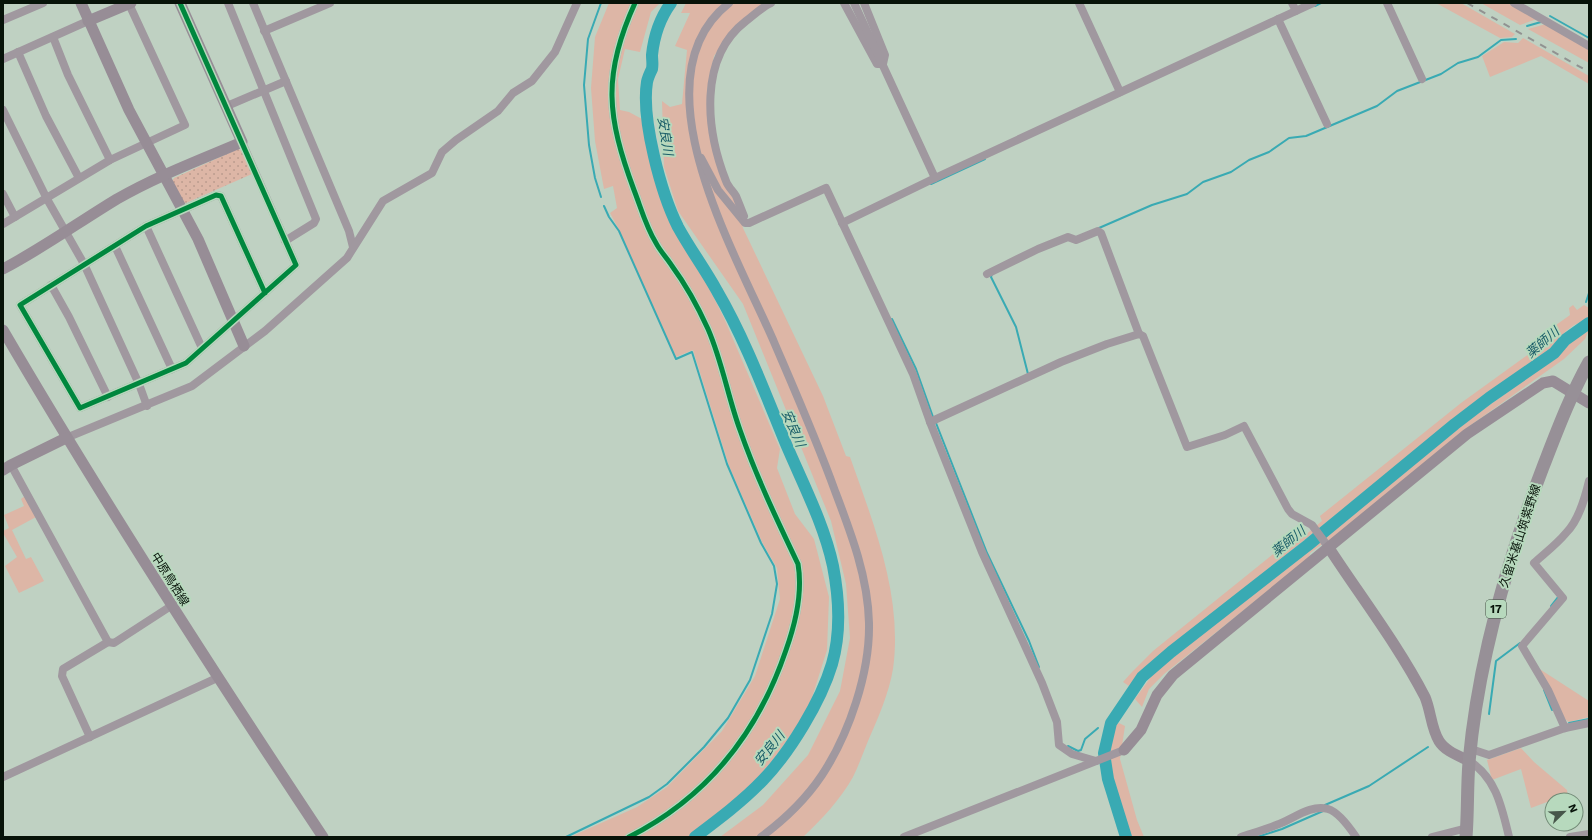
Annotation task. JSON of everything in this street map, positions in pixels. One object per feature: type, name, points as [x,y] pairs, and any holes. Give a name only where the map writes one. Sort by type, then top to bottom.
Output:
[{"type":"main road","name":"久留米基山筑紫野線","points":[[1466,833],[1470,755],[1476,710],[1495,611],[1521,524],[1572,392],[1589,362]]},
{"type":"street","points":[[3,20],[43,3]]},
{"type":"street","points":[[81,3],[111,72],[163,175],[198,239],[244,346]]},
{"type":"street","points":[[3,59],[130,3],[185,125],[110,160],[3,224]]},
{"type":"street","points":[[180,3],[227,106],[296,265],[234,322],[186,363],[80,408],[20,305],[146,226],[216,195],[221,196],[265,293]]},
{"type":"street","points":[[228,3],[316,219],[314,223],[285,240]]},
{"type":"street","points":[[253,3],[349,231],[353,247]]},
{"type":"street","points":[[264,31],[330,3]]},
{"type":"street","points":[[108,642],[7,468],[66,438],[147,406],[192,386],[265,331],[347,258],[353,247],[358,243],[383,201],[432,173],[442,152],[498,110],[512,93],[532,81],[555,52],[578,3]]},
{"type":"street","points":[[629,837],[673,811],[723,765],[747,733],[778,675],[792,635],[799,601],[800,576],[798,564],[753,467],[708,330],[687,288],[657,245],[648,229],[628,173],[614,124],[611,96],[615,54],[624,26],[635,3]]},
{"type":"street","points":[[729,3],[712,21],[701,38],[694,59],[690,77],[689,98],[695,148],[702,176],[733,255],[795,391],[844,515],[862,572],[869,622],[869,648],[859,692],[846,727],[830,760],[822,775],[798,804],[761,837]]},
{"type":"street","points":[[749,223],[726,180],[716,148],[710,111],[712,75],[718,56],[736,28],[771,3]]},
{"type":"street","points":[[844,3],[864,39],[873,59],[877,64],[883,64]]},
{"type":"street","points":[[854,3],[935,178]]},
{"type":"street","points":[[864,3],[885,55],[883,64]]},
{"type":"street","points":[[1079,3],[1120,92]]},
{"type":"street","points":[[842,223],[935,178],[1278,19],[1294,7],[1313,3]]},
{"type":"street","points":[[1387,3],[1422,79]]},
{"type":"street","points":[[1514,3],[1589,46]]},
{"type":"street","points":[[1278,19],[1327,124]]},
{"type":"street","points":[[52,37],[68,75],[110,160]]},
{"type":"street","points":[[18,52],[46,116],[79,178]]},
{"type":"street","points":[[227,106],[286,81]]},
{"type":"street","points":[[4,113],[47,198],[84,264],[139,384],[147,406]]},
{"type":"street","points":[[3,269],[66,233],[117,199],[163,175],[242,142]]},
{"type":"street","points":[[695,148],[718,190],[745,223],[749,223],[826,188],[934,421],[982,552],[1042,683],[1057,722],[1059,745],[1072,754],[1098,760]]},
{"type":"street","points":[[3,194],[15,217]]},
{"type":"street","points":[[146,226],[202,348]]},
{"type":"street","points":[[987,274],[1038,249],[1098,231],[1101,233],[1139,334],[1143,336],[1187,447],[1225,435],[1244,426],[1288,509],[1292,514],[1312,525],[1329,548],[1401,658],[1425,699],[1439,741],[1448,750],[1470,755],[1489,755],[1565,728],[1589,723]]},
{"type":"street","points":[[115,246],[172,370]]},
{"type":"street","points":[[51,285],[69,317],[108,397]]},
{"type":"street","name":"中原鳥栖線","points":[[3,330],[66,438],[217,678],[323,837]]},
{"type":"street","points":[[934,421],[1061,362],[1107,344],[1139,334]]},
{"type":"street","points":[[904,837],[1124,750],[1141,730],[1158,695],[1174,675],[1467,434],[1522,396],[1548,381],[1553,381],[1589,403]]},
{"type":"street","points":[[1565,728],[1548,690],[1522,646],[1563,598],[1534,563],[1570,529],[1585,497],[1589,481]]},
{"type":"street","points":[[90,737],[62,676],[63,669],[108,642],[114,643],[172,606]]},
{"type":"street","points":[[3,778],[217,678]]},
{"type":"street","points":[[1470,755],[1486,774],[1501,804],[1509,837]]},
{"type":"street","points":[[1241,837],[1280,824],[1294,816],[1322,808],[1331,810],[1356,837]]},
{"type":"street","points":[[1432,837],[1466,833]]},
{"type":"street","points":[[1570,837],[1589,834]]},
{"type":"shaded area","points":[[609,3],[660,3],[651,12],[640,52],[625,49],[618,79],[620,110],[629,112],[642,119],[659,192],[674,231],[705,280],[724,318],[780,449],[777,468],[795,514],[814,539],[829,597],[827,650],[808,710],[759,780],[708,824],[689,837],[570,837],[637,807],[667,787],[722,731],[755,676],[780,599],[777,568],[763,544],[729,466],[693,350],[676,357],[610,213],[617,208],[613,186],[604,189],[595,141],[591,88],[595,37]]},
{"type":"shaded area","points":[[686,3],[765,3],[735,27],[714,56],[707,91],[709,128],[737,204],[743,228],[823,396],[846,456],[850,457],[877,535],[890,588],[894,615],[895,642],[891,678],[886,696],[859,764],[842,794],[803,837],[720,837],[763,805],[808,755],[840,691],[850,638],[846,584],[831,521],[743,304],[678,211],[664,167],[662,101],[670,107],[682,104],[687,50],[675,46],[690,13],[681,13]]},
{"type":"shaded area","points":[[1436,3],[1461,3],[1515,34],[1512,37],[1500,38]]},
{"type":"shaded area","points":[[1481,3],[1508,3],[1537,19],[1520,25]]},
{"type":"shaded area","points":[[1546,24],[1589,49],[1589,63],[1528,29]]},
{"type":"shaded area","points":[[1523,38],[1589,76],[1589,84],[1541,56],[1490,77],[1482,56],[1504,42],[1518,43]]},
{"type":"shaded area","points":[[238,149],[242,151],[252,174],[186,203],[182,202],[172,182],[174,178]]},
{"type":"shaded area","points":[[1573,305],[1577,310],[1584,305],[1589,308],[1589,319],[1574,325],[1566,331],[1550,350],[1467,409],[1148,666],[1129,686],[1123,682],[1153,651],[1298,534],[1303,537],[1322,521],[1320,516],[1461,403],[1533,351],[1548,337],[1556,325],[1570,315],[1569,308]]},
{"type":"shaded area","points":[[1589,330],[1585,339],[1564,359],[1468,427],[1331,540],[1328,540],[1310,553],[1309,558],[1164,674],[1149,689],[1142,707],[1135,699],[1153,674],[1469,420],[1554,359],[1577,335]]},
{"type":"shaded area","points":[[25,496],[36,517],[12,530],[26,559],[31,557],[44,581],[19,593],[5,566],[17,557],[3,531],[9,528],[4,515],[24,506],[21,499]]},
{"type":"shaded area","points":[[1538,668],[1589,701],[1589,717],[1569,722],[1565,719]]},
{"type":"shaded area","points":[[1119,723],[1125,726],[1120,759],[1137,820],[1144,837],[1132,837],[1117,797],[1111,769],[1110,755],[1114,727]]},
{"type":"shaded area","points":[[1521,748],[1534,762],[1567,790],[1567,792],[1544,792],[1544,803],[1531,808],[1521,769],[1492,780],[1487,760]]},
{"type":"waterway","points":[[601,3],[588,39],[584,85],[589,145],[595,178],[601,197]]},
{"type":"waterway","name":"安良川","points":[[671,3],[656,34],[652,55],[652,69],[647,82],[647,115],[659,176],[678,227],[708,275],[746,347],[812,504],[829,550],[833,566],[838,602],[837,640],[832,664],[820,694],[804,725],[784,755],[763,780],[730,810],[695,837]]},
{"type":"waterway","points":[[1315,6],[1321,3]]},
{"type":"waterway","points":[[1550,16],[1589,38]]},
{"type":"waterway","points":[[1527,26],[1541,22]]},
{"type":"waterway","points":[[1099,228],[1152,205],[1187,194],[1203,182],[1231,172],[1249,160],[1269,152],[1289,138],[1306,136],[1377,106],[1397,91],[1441,74],[1458,63],[1478,57],[1501,40],[1516,39]]},
{"type":"waterway","points":[[931,184],[985,159]]},
{"type":"waterway","points":[[566,837],[649,797],[667,784],[704,747],[728,718],[750,680],[772,614],[777,584],[774,566],[761,543],[727,464],[692,352],[676,359],[619,231],[609,217],[604,206]]},
{"type":"waterway","points":[[992,274],[991,277],[1016,327],[1028,374]]},
{"type":"waterway","points":[[1586,302],[1589,293]]},
{"type":"waterway","points":[[892,319],[916,369],[933,417]]},
{"type":"waterway","name":"薬師川","points":[[1126,837],[1108,779],[1104,753],[1111,723],[1142,677],[1171,652],[1308,545],[1455,424],[1489,398],[1554,353],[1565,340],[1589,323]]},
{"type":"waterway","points":[[936,423],[987,553],[1029,641],[1039,667]]},
{"type":"waterway","points":[[1551,606],[1558,597]]},
{"type":"waterway","points":[[1489,714],[1496,661],[1520,643]]},
{"type":"waterway","points":[[1544,690],[1552,710]]},
{"type":"waterway","points":[[1569,723],[1589,719]]},
{"type":"waterway","points":[[1068,746],[1078,751],[1081,750],[1085,739],[1098,728]]},
{"type":"waterway","points":[[1325,805],[1369,786],[1428,747]]},
{"type":"waterway","points":[[1257,837],[1282,829],[1323,811]]},
{"type":"railway","points":[[1467,3],[1589,72]]},
{"type":"cycle path","points":[[180,3],[296,265],[186,363],[80,408],[20,305],[146,226],[216,195],[221,196],[265,293]]},
{"type":"cycle path","points":[[629,837],[657,821],[683,803],[727,760],[745,735],[761,709],[786,650],[796,618],[800,586],[798,564],[767,498],[746,447],[713,341],[687,288],[652,237],[625,164],[618,140],[612,96],[613,75],[617,52],[624,29],[635,3]]}]
